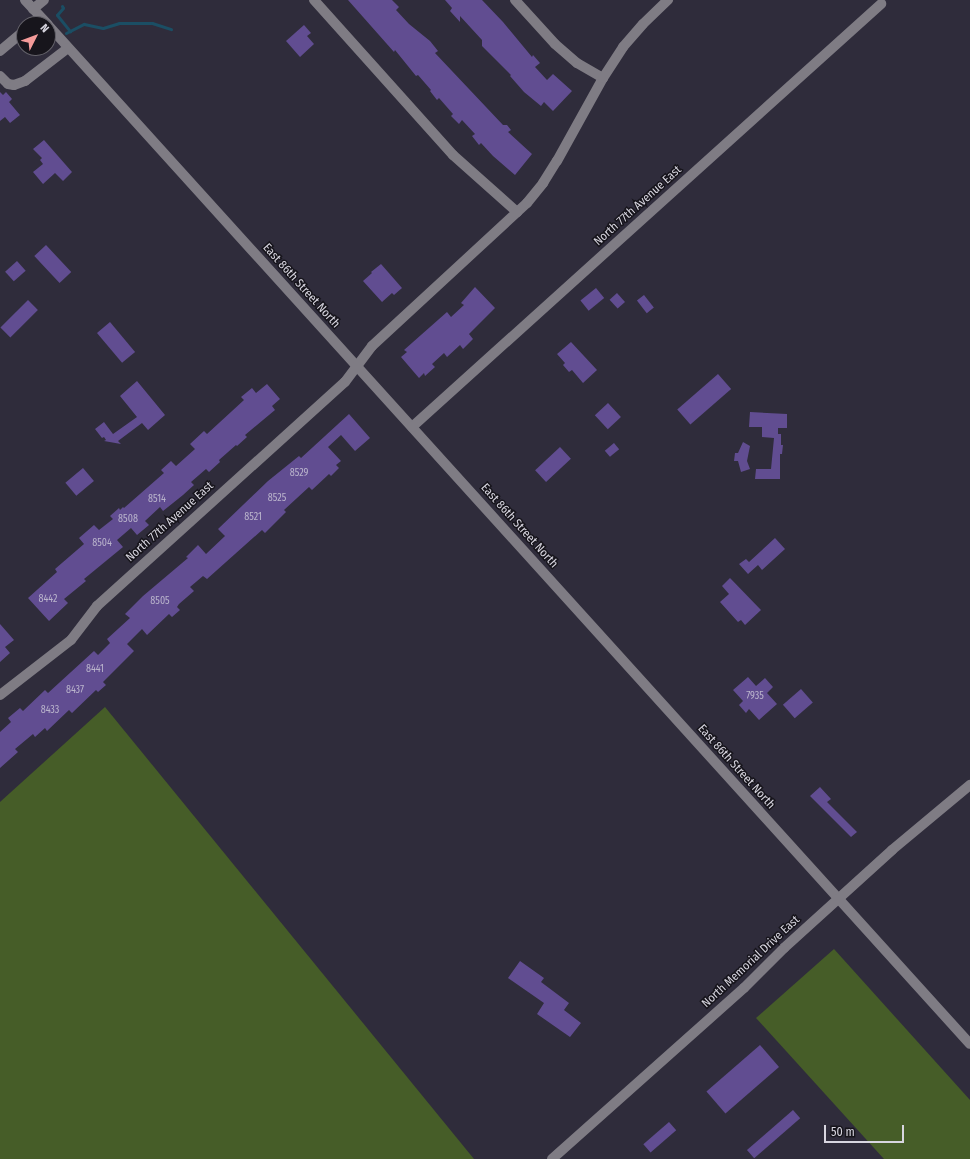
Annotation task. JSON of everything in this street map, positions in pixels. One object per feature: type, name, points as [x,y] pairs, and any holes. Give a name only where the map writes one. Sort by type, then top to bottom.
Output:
[{"type":"street","name":"East 86th Street North","points":[[25,0],[38,16]]},
{"type":"street","points":[[33,9],[44,0]]},
{"type":"street","points":[[314,0],[453,155],[517,212]]},
{"type":"street","points":[[515,0],[560,49],[577,63],[603,78]]},
{"type":"street","name":"North 77th Avenue East","points":[[0,695],[71,640],[97,606],[345,382],[372,346],[517,212],[543,183],[558,161],[603,78],[623,47],[668,0]]},
{"type":"street","name":"North 77th Avenue East","points":[[412,427],[881,4]]},
{"type":"street","name":"East 86th Street North","points":[[56,36],[412,427],[970,1044]]},
{"type":"street","points":[[0,51],[16,38]]},
{"type":"street","points":[[0,76],[8,84],[14,85],[25,81],[68,48]]},
{"type":"street","name":"North Memorial Drive East","points":[[552,1159],[744,988],[784,948],[892,850],[970,785]]},
{"type":"green space","points":[[105,707],[474,1159],[0,1159],[0,802]]},
{"type":"green space","points":[[834,949],[970,1100],[970,1159],[884,1159],[756,1018]]},
{"type":"building","points":[[348,0],[392,0],[399,7],[396,10],[409,24],[430,41],[438,51],[435,53],[503,125],[507,125],[511,130],[508,132],[532,154],[515,175],[493,156],[481,143],[479,145],[472,136],[475,134],[462,120],[459,124],[451,116],[453,114],[439,98],[437,100],[430,91],[431,90],[418,75],[416,76],[395,50],[394,52]]},
{"type":"building","points":[[445,0],[482,0],[503,22],[532,57],[533,55],[540,63],[535,67],[547,80],[553,74],[572,91],[553,111],[544,102],[541,106],[524,92],[510,76],[511,75],[482,46],[482,40],[460,16],[460,22],[450,11],[452,8]]},
{"type":"building","points":[[304,25],[311,33],[307,36],[314,44],[300,57],[286,41]]},
{"type":"building","points":[[0,92],[3,95],[6,92],[12,99],[9,102],[20,115],[10,123],[5,117],[0,121]]},
{"type":"building","points":[[44,140],[72,172],[63,181],[55,173],[43,184],[33,172],[43,164],[40,160],[42,158],[33,149]]},
{"type":"building","points":[[46,245],[71,272],[60,283],[34,256]]},
{"type":"building","points":[[17,261],[26,271],[14,281],[5,272]]},
{"type":"building","points":[[381,264],[402,288],[394,295],[392,293],[382,302],[363,281]]},
{"type":"building","points":[[475,287],[495,308],[469,334],[473,339],[463,349],[460,345],[447,357],[444,353],[432,364],[435,367],[425,376],[424,373],[419,378],[401,357],[407,352],[404,350],[447,312],[451,317],[464,305],[461,303]]},
{"type":"building","points":[[596,288],[604,298],[589,311],[580,301]]},
{"type":"building","points":[[617,293],[625,302],[618,309],[610,300]]},
{"type":"building","points":[[644,295],[654,308],[647,313],[637,301]]},
{"type":"building","points":[[28,300],[38,310],[10,337],[0,328]]},
{"type":"building","points":[[110,322],[135,352],[122,363],[97,333]]},
{"type":"building","points":[[571,342],[597,370],[583,383],[572,370],[569,372],[563,365],[565,363],[557,354]]},
{"type":"building","points":[[718,374],[731,389],[690,425],[677,409]]},
{"type":"building","points":[[137,381],[165,415],[148,430],[142,423],[118,441],[121,444],[104,441],[106,440],[104,437],[102,438],[95,429],[104,422],[113,434],[137,417],[120,396]]},
{"type":"building","points":[[267,384],[280,399],[272,406],[275,410],[245,435],[247,437],[219,460],[220,462],[209,472],[206,469],[191,482],[194,485],[183,495],[163,511],[160,507],[145,521],[149,525],[137,535],[131,528],[117,540],[123,547],[84,579],[86,581],[64,599],[68,603],[49,621],[28,598],[57,572],[55,569],[84,544],[79,538],[94,525],[99,530],[113,519],[110,516],[119,508],[120,510],[123,507],[124,508],[164,473],[161,470],[171,461],[176,466],[195,449],[190,444],[204,431],[207,434],[244,400],[241,397],[252,388],[256,393]]},
{"type":"building","points":[[608,403],[621,417],[608,429],[595,415]]},
{"type":"building","points":[[750,412],[787,414],[787,428],[778,428],[778,434],[781,434],[781,445],[783,445],[782,454],[780,454],[780,479],[755,479],[756,469],[771,469],[774,438],[762,437],[762,427],[749,427]]},
{"type":"building","points":[[349,414],[370,438],[355,451],[341,435],[328,447],[341,461],[336,465],[339,468],[331,476],[329,474],[312,490],[309,487],[284,510],[286,512],[265,533],[262,530],[207,579],[203,576],[190,587],[194,591],[179,604],[177,607],[180,610],[172,617],[169,614],[147,635],[142,629],[127,644],[134,651],[103,682],[106,685],[98,692],[96,690],[72,713],[69,710],[47,731],[45,728],[35,737],[33,734],[15,749],[18,752],[0,768],[0,732],[11,722],[8,718],[20,708],[23,711],[45,690],[48,693],[94,651],[98,655],[110,643],[107,639],[130,618],[125,614],[143,596],[188,558],[186,557],[198,545],[206,554],[225,536],[218,529],[268,481],[299,456],[301,458]]},
{"type":"building","points":[[743,442],[750,446],[747,461],[750,469],[741,472],[738,461],[734,461],[735,453],[738,453]]},
{"type":"building","points":[[614,443],[619,449],[610,457],[605,451]]},
{"type":"building","points":[[560,447],[571,459],[546,482],[535,470]]},
{"type":"building","points":[[83,468],[94,481],[76,496],[65,483]]},
{"type":"building","points":[[775,538],[785,549],[762,570],[758,565],[748,574],[739,564],[746,559],[749,562]]},
{"type":"building","points":[[730,578],[761,610],[745,625],[741,620],[738,622],[720,602],[729,594],[722,586]]},
{"type":"building","points":[[0,624],[14,640],[5,647],[10,653],[0,662]]},
{"type":"building","points":[[748,677],[756,686],[765,678],[773,687],[767,693],[777,704],[759,720],[749,709],[746,713],[739,705],[743,701],[733,690]]},
{"type":"building","points":[[801,689],[813,703],[795,718],[783,705]]},
{"type":"building","points":[[820,787],[831,799],[827,802],[857,832],[851,837],[810,796]]},
{"type":"building","points":[[520,961],[544,978],[541,982],[569,1003],[564,1010],[581,1023],[570,1037],[537,1014],[544,1003],[508,978]]},
{"type":"building","points":[[760,1045],[779,1067],[725,1113],[706,1092]]},
{"type":"building","points":[[793,1110],[800,1118],[754,1158],[747,1150]]},
{"type":"building","points":[[669,1122],[676,1130],[651,1153],[643,1144]]},
{"type":"waterway","points":[[62,6],[63,8],[57,15],[70,31]]},
{"type":"waterway","points":[[66,33],[84,24],[103,28],[119,23],[152,23],[171,29]]}]
